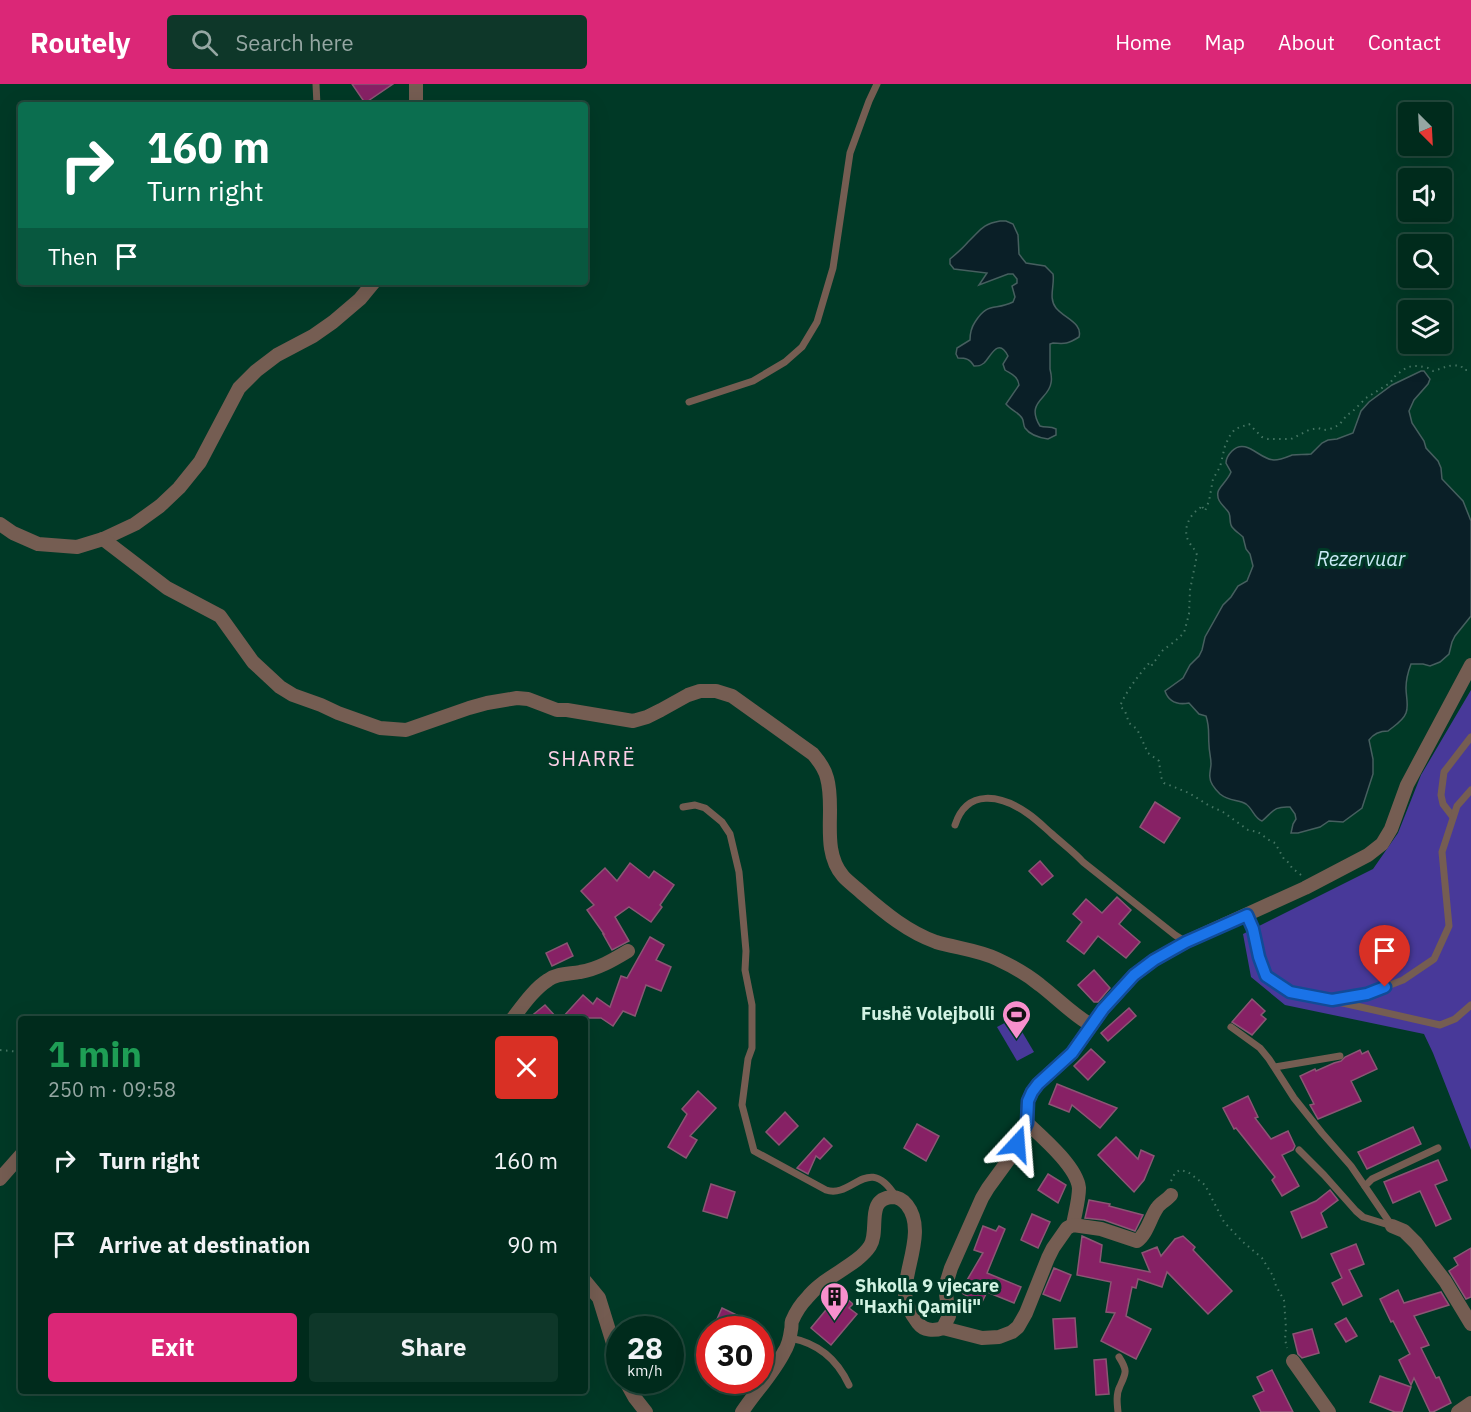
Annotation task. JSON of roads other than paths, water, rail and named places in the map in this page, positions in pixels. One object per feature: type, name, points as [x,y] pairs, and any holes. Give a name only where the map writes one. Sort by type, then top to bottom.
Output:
[{"type":"street","points":[[416,84],[416,102]]},
{"type":"street","points":[[0,524],[13,533],[38,544],[77,547],[103,539],[135,524],[160,506],[179,488],[200,462],[239,388],[256,370],[333,322],[360,299],[372,285]]},
{"type":"street","points":[[103,539],[167,588],[220,616],[253,662],[280,687],[293,695],[380,728],[406,730],[469,708],[517,698],[528,699],[557,710],[633,721],[647,717],[700,691],[716,691],[732,696],[808,750],[821,764],[827,776],[830,791],[830,843],[834,862],[843,876],[910,930],[932,940],[998,959],[1040,985],[1090,1025]]},
{"type":"street","points":[[943,1328],[949,1316],[946,1294],[951,1268],[982,1198],[1012,1155],[1027,1123],[1028,1101],[1038,1084],[1072,1053],[1090,1025],[1134,975],[1154,960],[1186,942],[1305,888],[1373,852],[1387,837],[1407,784],[1471,666]]},
{"type":"street","points":[[515,1016],[549,978],[605,964],[628,951]]},
{"type":"street","points":[[1027,1123],[1049,1143],[1077,1179],[1079,1193],[1073,1225]]},
{"type":"street","points":[[0,1179],[18,1158]]},
{"type":"street","points":[[742,1412],[778,1363],[790,1338],[792,1321],[805,1299],[823,1282],[868,1249],[874,1238],[876,1207],[882,1200],[896,1197],[904,1201],[913,1215],[915,1234],[906,1288],[907,1302],[921,1327],[928,1330],[943,1328],[982,1338],[991,1338],[1006,1335],[1018,1327],[1048,1258],[1067,1228],[1073,1225],[1101,1229],[1137,1241],[1144,1234],[1158,1205],[1171,1195]]},
{"type":"street","points":[[1392,1226],[1404,1231],[1416,1242],[1445,1281],[1471,1323]]},
{"type":"street","points":[[588,1285],[598,1298],[606,1323]]},
{"type":"street","points":[[1293,1360],[1329,1412]]},
{"type":"street","points":[[633,1394],[646,1412]]},
{"type":"street","points":[[1458,1412],[1471,1402]]},
{"type":"lane","points":[[316,84],[317,102]]},
{"type":"lane","points":[[689,402],[753,381],[785,362],[802,347],[817,322],[833,268],[850,153],[877,84]]},
{"type":"lane","points":[[1453,817],[1443,804],[1440,795],[1444,772],[1471,737]]},
{"type":"lane","points":[[1332,1000],[1367,994],[1403,980],[1434,958],[1449,926],[1442,852],[1457,806],[1471,790]]},
{"type":"lane","points":[[956,825],[959,814],[965,806],[975,800],[984,798],[1012,804],[1028,814],[1083,862],[1186,942]]},
{"type":"lane","points":[[683,807],[695,805],[705,808],[722,822],[730,834],[739,872],[745,939],[745,970],[752,1005],[752,1048],[748,1059],[742,1105],[754,1151],[826,1190],[837,1192],[860,1179],[873,1178],[879,1179],[890,1187],[896,1197]]},
{"type":"lane","points":[[1247,915],[1266,976],[1290,992],[1440,1025],[1455,1019],[1471,1005]]},
{"type":"lane","points":[[1231,1028],[1260,1048],[1269,1059],[1310,1119],[1351,1166],[1392,1226]]},
{"type":"lane","points":[[1275,1067],[1340,1056]]},
{"type":"lane","points":[[1365,1186],[1372,1179],[1438,1148]]},
{"type":"lane","points":[[1299,1150],[1356,1211],[1364,1217],[1392,1226]]},
{"type":"lane","points":[[790,1338],[813,1344],[837,1366],[849,1384]]},
{"type":"lane","points":[[1118,1412],[1116,1401],[1126,1373],[1125,1365],[1119,1357]]},
{"type":"water","points":[[1000,221],[1013,224],[1018,235],[1019,254],[1026,263],[1045,266],[1053,274],[1054,304],[1059,312],[1076,324],[1079,332],[1079,337],[1069,342],[1050,344],[1051,383],[1035,411],[1040,426],[1056,429],[1056,435],[1048,439],[1036,436],[1027,430],[1021,416],[1006,404],[1019,385],[1016,377],[1005,370],[1003,364],[1008,356],[1004,350],[998,348],[994,350],[984,363],[977,366],[974,366],[968,359],[958,358],[956,354],[957,348],[970,340],[973,326],[984,311],[1007,305],[1013,302],[1015,297],[1012,286],[1017,283],[1017,279],[1013,274],[979,285],[987,273],[954,269],[950,264],[950,259],[982,228]]},
{"type":"water","name":"Rezervuar","points":[[1424,371],[1430,379],[1414,400],[1409,411],[1412,423],[1426,448],[1438,461],[1442,479],[1463,501],[1471,521],[1471,616],[1455,636],[1449,654],[1440,662],[1430,666],[1411,664],[1406,682],[1407,710],[1405,716],[1388,731],[1377,733],[1369,740],[1373,774],[1362,808],[1343,822],[1329,821],[1320,827],[1291,833],[1296,819],[1290,807],[1271,812],[1262,821],[1246,804],[1227,798],[1217,791],[1210,780],[1211,761],[1206,716],[1199,714],[1189,703],[1181,704],[1171,701],[1165,691],[1183,678],[1190,665],[1199,656],[1205,637],[1223,605],[1238,586],[1247,581],[1253,566],[1243,537],[1232,527],[1229,513],[1218,499],[1219,490],[1231,472],[1226,460],[1232,451],[1242,446],[1274,460],[1292,455],[1311,454],[1328,440],[1353,433],[1361,411],[1369,402],[1392,385]]},
{"type":"place","name":"Fushë Volejbolli","points":[[1016,1040]]},
{"type":"place","name":"Shkolla 9 vjecare \"Haxhi Qamili\"","points":[[834,1322]]},
{"type":"district","name":"SHARRË","points":[[592,759]]}]
